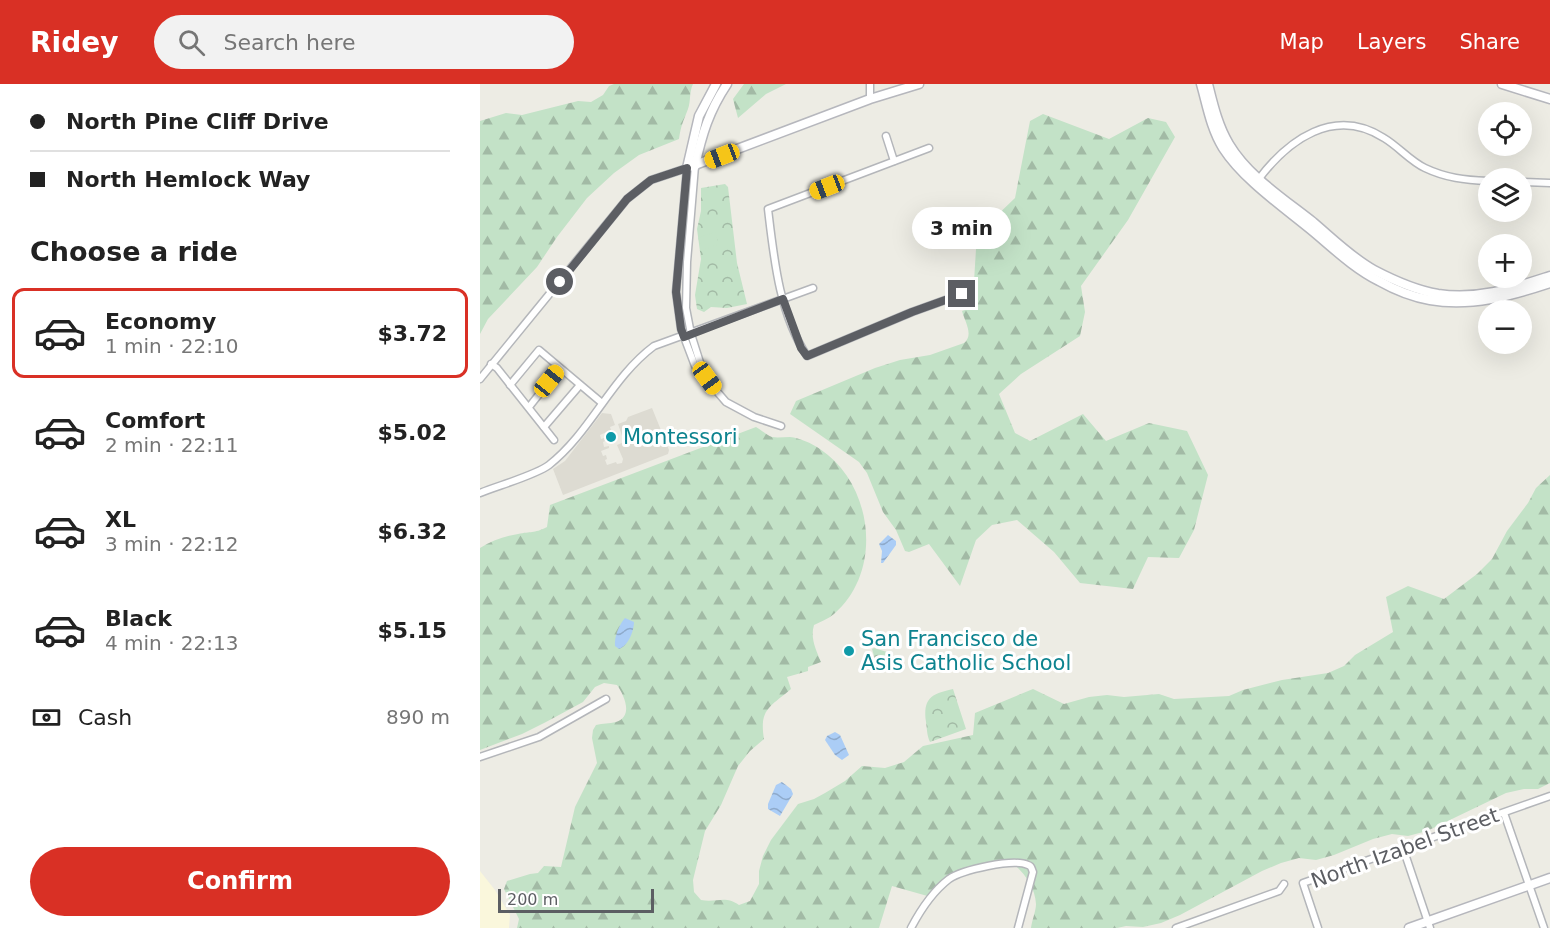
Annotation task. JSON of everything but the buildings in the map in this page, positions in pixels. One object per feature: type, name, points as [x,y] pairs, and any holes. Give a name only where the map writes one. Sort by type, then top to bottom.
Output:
[{"type":"street","points":[[716,84],[691,167],[683,262],[676,301],[684,337],[695,366],[726,402],[754,417],[781,426]]},
{"type":"street","points":[[711,101],[727,84]]},
{"type":"street","points":[[870,84],[870,99]]},
{"type":"street","points":[[480,379],[627,199],[651,180],[870,99],[919,84]]},
{"type":"street","points":[[1201,84],[1214,128],[1223,147],[1238,166],[1372,269],[1404,285],[1440,294],[1463,296],[1487,295],[1550,276]]},
{"type":"street","points":[[1208,84],[1222,130],[1228,143],[1244,165],[1258,181],[1356,267],[1378,280],[1405,294],[1429,300],[1458,303],[1502,298],[1550,283]]},
{"type":"street","points":[[1502,84],[1550,99]]},
{"type":"street","points":[[1258,181],[1283,151],[1303,136],[1323,129],[1346,126],[1383,137],[1423,167],[1446,177],[1478,181]]},
{"type":"street","points":[[886,136],[894,160]]},
{"type":"street","points":[[929,148],[768,209],[775,270],[801,348],[807,356],[912,312],[962,294]]},
{"type":"street","points":[[1532,182],[1550,183]]},
{"type":"street","points":[[683,262],[686,308],[691,334],[704,375]]},
{"type":"street","points":[[480,493],[547,467],[563,452],[643,354],[654,346],[684,337],[813,288]]},
{"type":"street","points":[[510,385],[539,350],[602,403]]},
{"type":"street","points":[[491,364],[529,407],[554,440]]},
{"type":"street","points":[[529,407],[560,368]]},
{"type":"street","points":[[544,427],[580,385]]},
{"type":"street","points":[[480,757],[539,737],[606,699]]},
{"type":"street","name":"North Izabel Street","points":[[1318,928],[1303,884],[1550,796]]},
{"type":"street","points":[[1504,813],[1544,928]]},
{"type":"street","points":[[1403,848],[1428,925]]},
{"type":"street","points":[[911,928],[922,908],[956,875],[1006,863],[1027,864],[1033,872],[1018,928]]},
{"type":"street","points":[[1409,928],[1428,925],[1550,878]]},
{"type":"street","name":"North Izabel Street","points":[[1176,928],[1279,891],[1284,884]]},
{"type":"street","points":[[1200,919],[1203,928]]},
{"type":"shaded area","points":[[652,408],[669,450],[668,454],[563,495],[553,469],[565,461],[602,413],[611,414],[615,425],[610,427],[611,430],[600,435],[605,441],[603,442],[604,447],[609,446],[601,451],[603,456],[606,455],[607,465],[622,463],[623,459],[617,445],[624,442],[618,424],[626,421],[628,417]]},
{"type":"shaded area","points":[[480,871],[510,915],[509,928],[480,928]]},
{"type":"green space","points":[[614,84],[693,84],[679,139],[639,155],[614,173],[587,198],[537,267],[488,319],[480,334],[480,121],[506,113],[522,115],[578,101],[591,102],[603,95],[609,86]]},
{"type":"green space","points":[[744,84],[786,84],[766,94],[738,118],[733,99]]},
{"type":"green space","points":[[1043,114],[1109,139],[1148,118],[1166,122],[1175,137],[1128,220],[1081,286],[1085,312],[1080,336],[1021,374],[999,394],[1015,433],[1030,441],[1083,414],[1106,441],[1149,423],[1187,431],[1208,475],[1194,530],[1179,558],[1148,557],[1133,589],[1080,583],[1054,552],[1017,520],[992,525],[976,540],[960,586],[929,544],[909,552],[905,551],[896,530],[883,512],[867,473],[859,462],[790,414],[796,401],[875,368],[900,360],[930,355],[967,340],[968,328],[962,311],[973,298],[976,249],[987,225],[1015,198],[1030,121]]},
{"type":"green space","points":[[725,184],[728,187],[737,263],[747,304],[727,308],[711,307],[704,312],[697,309],[695,295],[701,259],[697,229],[701,211],[701,188]]},
{"type":"green space","points":[[715,232],[719,244],[703,250],[698,238]]},
{"type":"green space","points":[[756,427],[772,437],[790,437],[809,443],[838,464],[852,484],[861,505],[866,528],[866,552],[860,575],[850,596],[834,614],[814,625],[813,639],[821,662],[808,667],[808,671],[787,677],[791,689],[768,709],[763,721],[764,739],[738,766],[721,805],[705,831],[693,880],[694,892],[701,900],[729,900],[739,905],[750,901],[759,884],[759,871],[763,856],[771,840],[798,804],[825,793],[845,781],[862,766],[885,768],[904,762],[923,746],[973,735],[975,713],[1033,689],[1064,704],[1107,695],[1124,697],[1159,694],[1174,699],[1229,696],[1282,680],[1328,673],[1344,666],[1355,655],[1393,632],[1386,597],[1408,586],[1444,599],[1477,574],[1492,559],[1507,531],[1536,488],[1550,475],[1550,783],[1538,789],[1506,793],[1427,831],[1408,836],[1392,834],[1316,860],[1299,858],[1281,863],[1180,915],[1143,927],[1031,928],[1036,904],[1033,890],[1023,873],[1008,859],[996,860],[976,867],[931,897],[892,886],[879,928],[517,928],[519,919],[504,889],[507,881],[538,873],[544,866],[561,867],[575,807],[597,763],[592,738],[593,730],[596,725],[613,723],[621,719],[625,715],[626,705],[617,685],[604,683],[595,687],[583,702],[546,722],[480,750],[480,548],[503,537],[535,532],[547,527],[550,505]]},
{"type":"green space","points":[[872,649],[887,652],[891,665],[887,671],[879,673]]},
{"type":"green space","points":[[953,689],[966,729],[930,742],[925,714],[927,703],[939,693]]},
{"type":"water","points":[[888,535],[896,541],[896,545],[881,563],[882,551],[879,544]]},
{"type":"water","points":[[625,618],[634,622],[634,626],[628,642],[619,649],[615,646],[615,639]]},
{"type":"water","points":[[835,732],[840,735],[849,755],[842,760],[835,755],[825,740],[827,736]]},
{"type":"water","points":[[782,782],[791,789],[793,794],[780,816],[768,809],[768,804],[776,785]]},
{"type":"place","name":"Montessori","points":[[611,437]]},
{"type":"place","name":"San Francisco de Asis Catholic School","points":[[849,651]]},
{"type":"route","points":[[560,282],[627,199],[651,180],[687,168],[676,292],[684,337],[783,299],[801,348],[807,356],[912,312],[962,294]]}]
